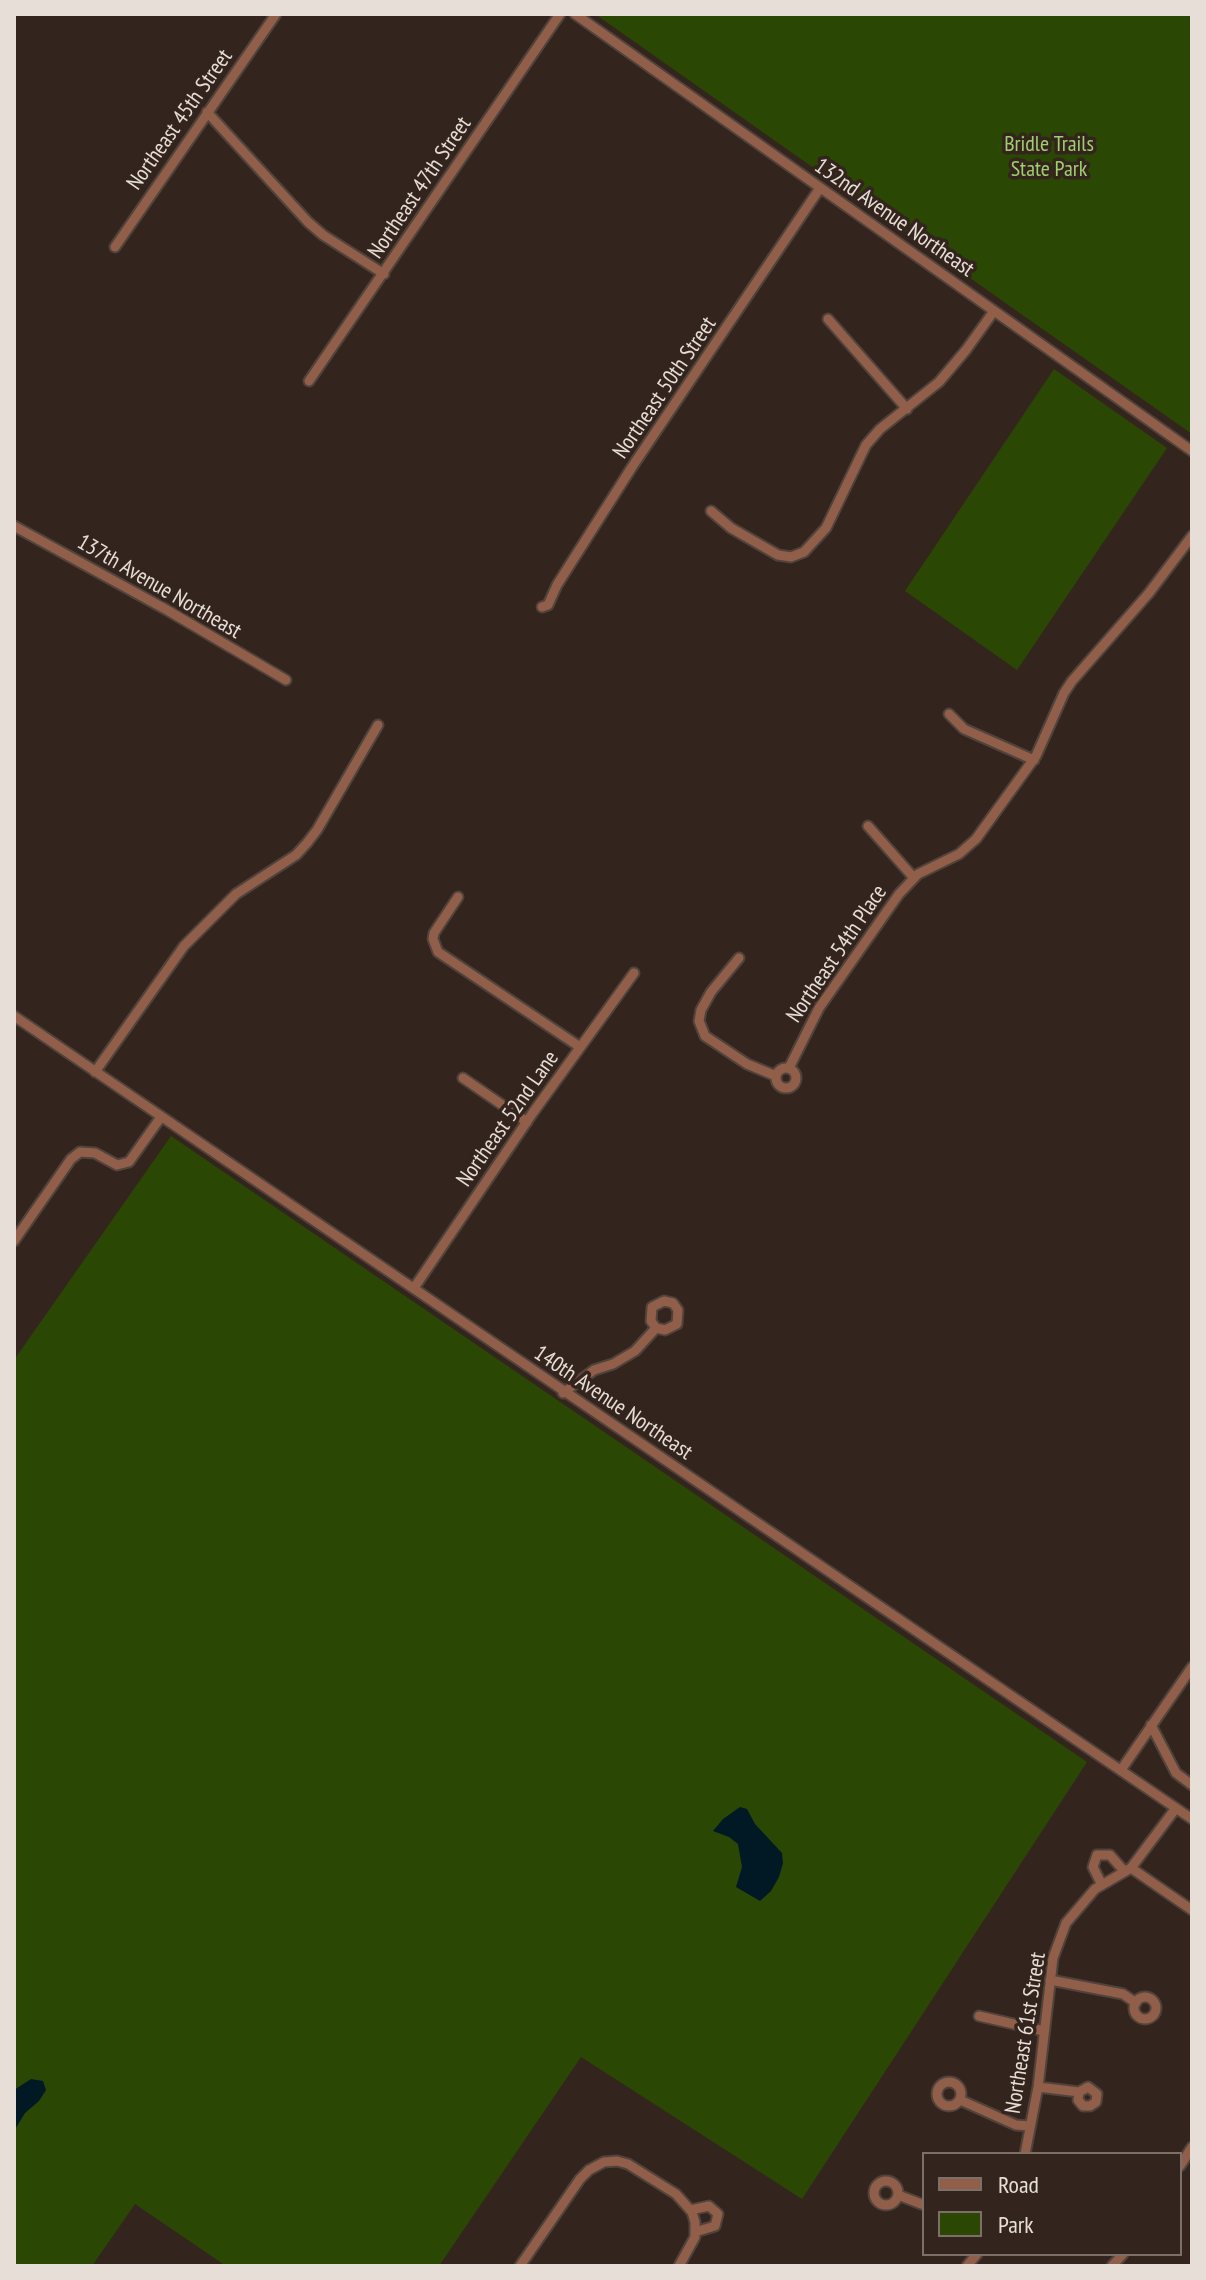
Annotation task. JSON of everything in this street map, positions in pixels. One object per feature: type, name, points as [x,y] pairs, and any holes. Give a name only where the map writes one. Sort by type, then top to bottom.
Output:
[{"type":"street","name":"Northeast 45th Street","points":[[115,247],[276,14]]},
{"type":"street","name":"Northeast 47th Street","points":[[309,381],[560,14]]},
{"type":"street","name":"132nd Avenue Northeast","points":[[575,14],[1192,451]]},
{"type":"street","points":[[207,112],[308,222],[384,274]]},
{"type":"street","name":"Northeast 50th Street","points":[[542,607],[548,605],[557,585],[632,467],[820,188]]},
{"type":"street","points":[[711,511],[731,528],[778,555],[791,557],[804,552],[826,528],[866,445],[880,429],[948,371],[994,311]]},
{"type":"street","points":[[828,319],[907,409]]},
{"type":"street","name":"137th Avenue Northeast","points":[[14,526],[286,680]]},
{"type":"street","name":"Northeast 54th Place","points":[[776,1076],[779,1086],[789,1088],[796,1080],[795,1073],[789,1068],[819,1008],[899,894],[914,878],[959,854],[976,839],[1034,760],[1072,681],[1149,593],[1192,536]]},
{"type":"street","points":[[949,714],[964,729],[1034,760]]},
{"type":"street","points":[[95,1072],[184,946],[236,894],[296,855],[317,830],[378,725]]},
{"type":"street","points":[[868,826],[914,878]]},
{"type":"street","points":[[458,897],[434,933],[438,952],[580,1047]]},
{"type":"street","points":[[739,958],[711,992],[701,1010],[699,1021],[705,1036],[747,1064],[776,1076],[782,1068],[789,1068]]},
{"type":"street","name":"Northeast 52nd Lane","points":[[414,1288],[527,1122],[634,973]]},
{"type":"street","name":"140th Avenue Northeast","points":[[14,1016],[1192,1819]]},
{"type":"street","points":[[463,1078],[527,1122]]},
{"type":"street","points":[[14,1241],[71,1159],[80,1152],[95,1153],[117,1165],[129,1162],[161,1117]]},
{"type":"street","points":[[563,1393],[594,1370],[613,1364],[635,1351],[656,1328]]},
{"type":"street","points":[[1121,1770],[1192,1667]]},
{"type":"street","points":[[1151,1725],[1176,1773],[1192,1785]]},
{"type":"street","name":"Northeast 61st Street","points":[[1025,2152],[1038,2087],[1053,1958],[1066,1923],[1102,1885],[1127,1870],[1176,1808]]},
{"type":"street","points":[[1102,1885],[1093,1867],[1097,1855],[1110,1855],[1127,1870],[1192,1910]]},
{"type":"street","points":[[1050,1980],[1123,1994],[1136,2003]]},
{"type":"street","points":[[979,2016],[1044,2031]]},
{"type":"street","points":[[1038,2087],[1079,2092]]},
{"type":"street","points":[[960,2100],[1016,2125],[1030,2126]]},
{"type":"street","points":[[520,2266],[570,2192],[589,2170],[604,2162],[628,2164],[676,2194],[690,2210],[695,2227],[690,2249],[679,2266]]},
{"type":"street","points":[[898,2195],[908,2196],[922,2204]]},
{"type":"street","points":[[690,2210],[709,2206],[718,2214],[715,2226],[695,2227]]},
{"type":"green space","name":"Bridle Trails State Park","points":[[595,14],[1192,14],[1192,434],[1014,309]]},
{"type":"green space","points":[[1054,369],[1167,448],[1017,670],[905,591]]},
{"type":"green space","points":[[171,1136],[1087,1762],[802,2199],[581,2057],[439,2266],[226,2266],[135,2204],[92,2266],[14,2266],[14,1360]]},
{"type":"water","points":[[740,1807],[747,1809],[755,1824],[782,1853],[779,1877],[771,1891],[760,1901],[736,1887],[742,1867],[738,1844],[713,1831]]},
{"type":"water","points":[[31,2079],[43,2081],[46,2090],[25,2113],[14,2131],[14,2090]]}]
